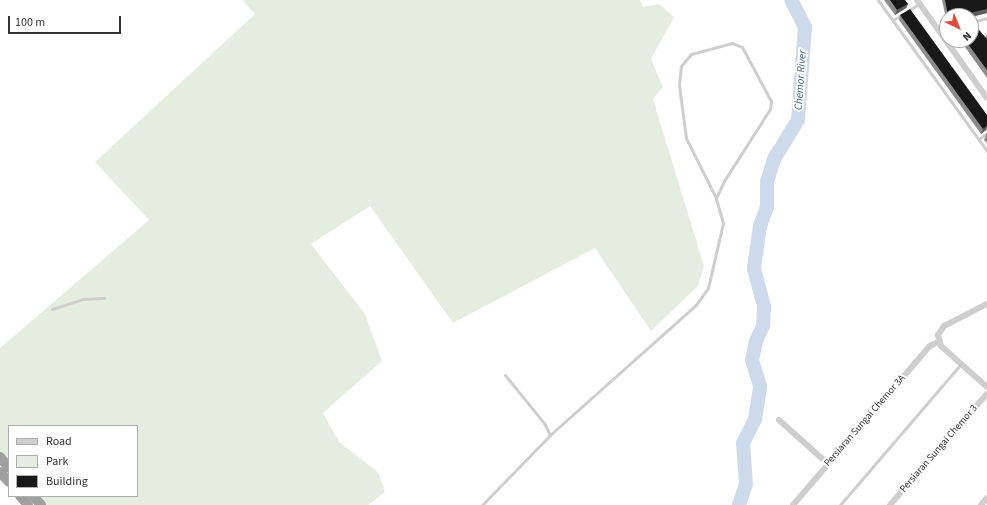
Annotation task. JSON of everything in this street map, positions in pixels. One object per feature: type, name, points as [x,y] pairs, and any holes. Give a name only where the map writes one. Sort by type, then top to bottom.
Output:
[{"type":"highway","points":[[0,457],[8,467]]},
{"type":"highway","points":[[0,472],[8,481]]},
{"type":"highway","points":[[21,497],[28,505]]},
{"type":"highway","points":[[34,497],[40,505]]},
{"type":"street","points":[[920,1],[937,29],[987,98]]},
{"type":"street","name":"Persiaran Sungai Chemor 3A","points":[[793,505],[930,346],[939,338],[944,326],[987,304]]},
{"type":"street","points":[[939,338],[941,346],[987,387]]},
{"type":"street","name":"Persiaran Sungai Chemor 3","points":[[890,505],[987,394]]},
{"type":"street","points":[[779,420],[828,464]]},
{"type":"street","points":[[981,505],[987,498]]},
{"type":"lane","points":[[878,0],[987,151]]},
{"type":"lane","points":[[893,20],[920,1]]},
{"type":"lane","points":[[482,505],[550,434],[695,306],[708,288],[723,223],[716,198],[686,138],[682,115],[681,66],[691,54],[732,43],[742,47],[771,101],[770,110],[724,181],[716,198]]},
{"type":"lane","points":[[979,139],[987,133]]},
{"type":"lane","points":[[52,309],[83,300],[104,298]]},
{"type":"lane","points":[[840,505],[961,364]]},
{"type":"lane","points":[[504,375],[544,423],[550,434]]},
{"type":"green space","points":[[242,0],[640,0],[643,7],[659,4],[674,17],[651,59],[663,87],[653,99],[704,266],[698,286],[651,331],[595,248],[453,323],[370,206],[311,244],[365,314],[382,361],[323,413],[339,442],[378,472],[385,492],[368,505],[41,505],[34,497],[138,497],[138,425],[8,425],[8,467],[0,457],[0,348],[149,220],[95,162],[255,14]]},
{"type":"building","points":[[890,0],[905,0],[908,4],[897,10]]},
{"type":"building","points":[[945,0],[987,0],[987,9],[979,11],[979,8],[946,8]]},
{"type":"building","points":[[910,9],[987,115],[987,126],[983,129],[900,15]]},
{"type":"building","points":[[979,30],[987,39],[987,70],[971,48],[979,48]]},
{"type":"waterway","name":"Chemor River","points":[[739,505],[746,484],[743,443],[755,419],[760,386],[752,360],[756,341],[763,326],[764,306],[754,268],[760,226],[767,207],[767,182],[774,159],[798,120],[805,27],[791,0]]}]
